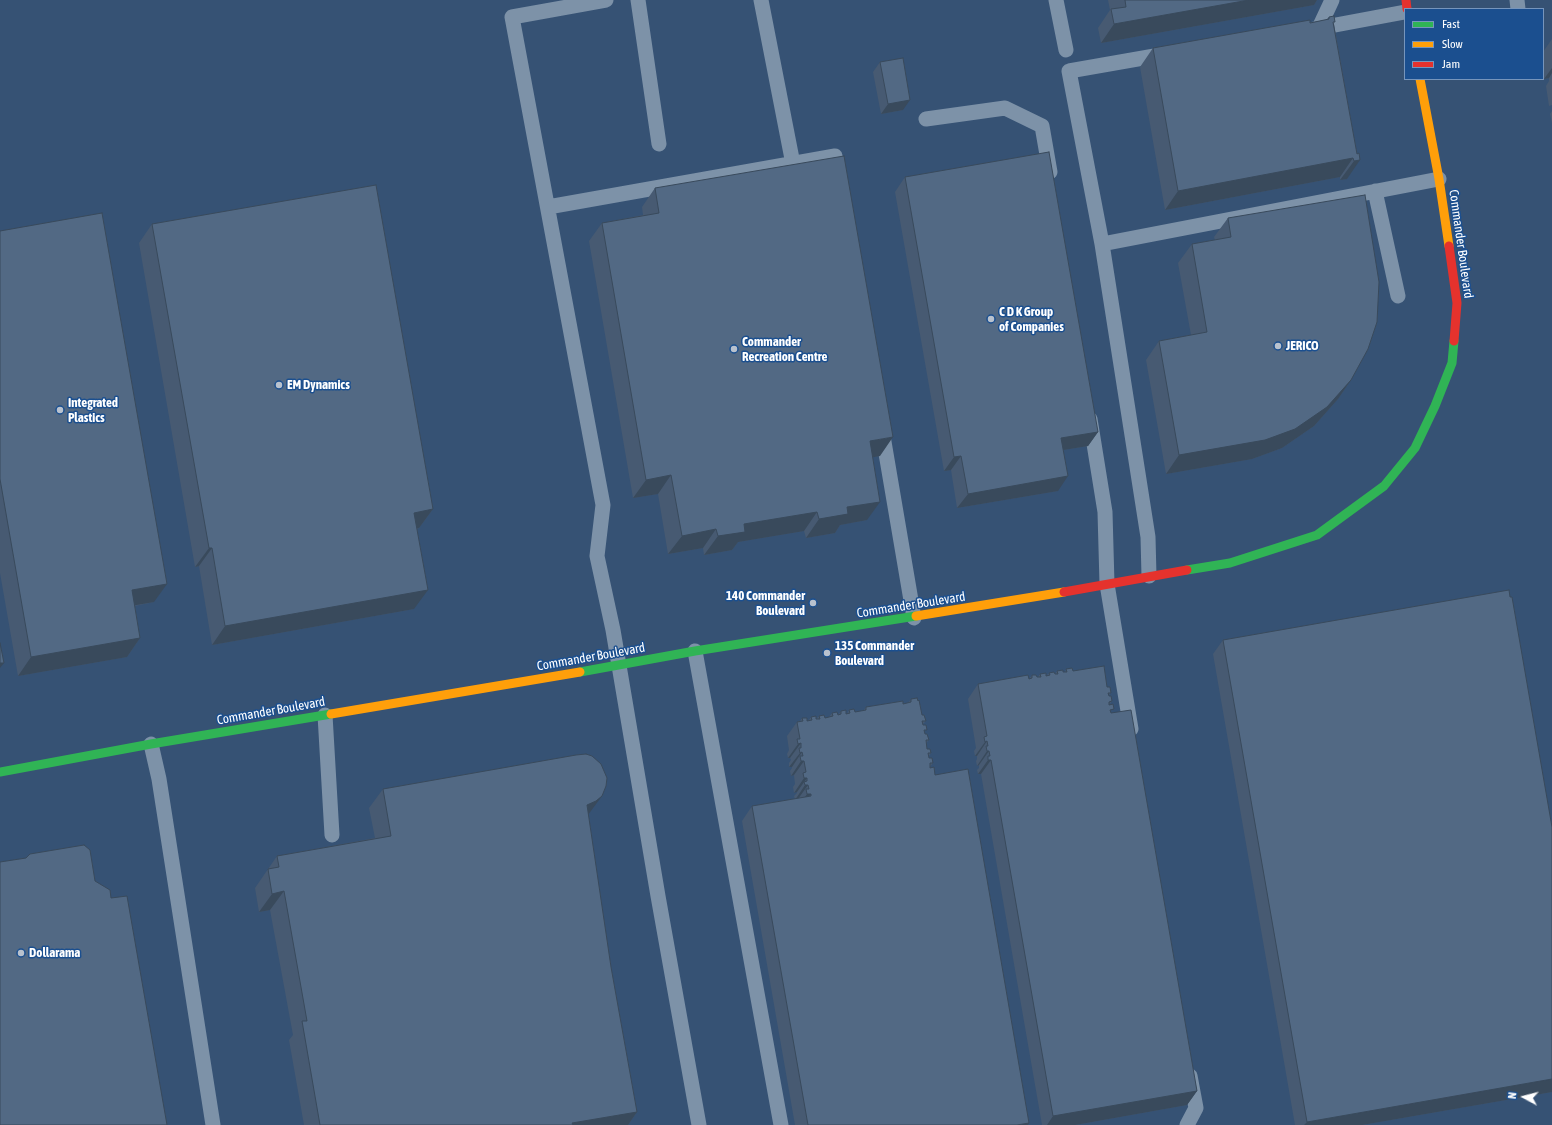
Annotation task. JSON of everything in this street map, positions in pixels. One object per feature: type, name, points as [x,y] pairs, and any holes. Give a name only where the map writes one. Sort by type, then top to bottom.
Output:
[{"type":"street","name":"Commander Boulevard","points":[[0,772],[151,744],[695,652],[914,618],[1230,563],[1317,535],[1384,486],[1415,448],[1435,406],[1452,363],[1457,303],[1439,179],[1420,80]]},
{"type":"lane","points":[[606,0],[512,17],[603,505],[597,556],[619,666],[698,1125]]},
{"type":"lane","points":[[638,0],[659,144]]},
{"type":"lane","points":[[762,0],[793,164]]},
{"type":"lane","points":[[1056,0],[1066,50]]},
{"type":"lane","points":[[1319,28],[1332,0]]},
{"type":"lane","points":[[1303,30],[1404,12]]},
{"type":"lane","points":[[1149,576],[1148,537],[1102,244],[1069,71],[1178,52]]},
{"type":"lane","points":[[926,119],[1005,108],[1042,126],[1052,189]]},
{"type":"lane","points":[[548,207],[835,156],[840,188]]},
{"type":"lane","points":[[1102,244],[1439,179]]},
{"type":"lane","points":[[1375,191],[1398,296]]},
{"type":"lane","points":[[1087,402],[1105,512],[1107,584],[1134,746]]},
{"type":"lane","points":[[879,415],[914,618]]},
{"type":"lane","points":[[695,652],[781,1125]]},
{"type":"lane","points":[[325,715],[332,835]]},
{"type":"lane","points":[[151,744],[159,779],[213,1125]]},
{"type":"lane","points":[[1188,1061],[1196,1108],[1188,1125]]},
{"type":"building","points":[[1125,0],[1249,0],[1114,24],[1111,9],[1126,7]]},
{"type":"building","points":[[1334,16],[1335,22],[1333,22],[1357,154],[1359,153],[1360,160],[1354,161],[1353,158],[1178,191],[1153,48],[1310,20],[1310,23],[1329,19],[1329,17]]},
{"type":"building","points":[[903,58],[910,100],[888,104],[880,62]]},
{"type":"building","name":"C D K Group of Companies","points":[[1049,152],[1098,432],[1061,438],[1068,476],[968,494],[961,456],[954,457],[905,177]]},
{"type":"building","name":"Commander Recreation Centre","points":[[844,156],[893,437],[870,441],[880,502],[847,507],[848,514],[819,519],[817,512],[744,524],[745,532],[718,536],[716,529],[682,536],[671,475],[646,480],[602,223],[659,213],[655,188]]},
{"type":"building","name":"EM Dynamics","points":[[376,185],[433,509],[414,513],[428,590],[225,626],[212,548],[209,548],[152,224]]},
{"type":"building","name":"JERICO","points":[[1365,195],[1379,282],[1377,322],[1368,349],[1351,380],[1327,407],[1295,429],[1265,440],[1179,455],[1159,341],[1207,332],[1192,244],[1231,237],[1228,218]]},
{"type":"building","name":"Integrated Plastics","points":[[102,213],[167,584],[132,590],[140,638],[31,657],[0,479],[0,231]]},
{"type":"building","points":[[1509,590],[1510,597],[1512,597],[1552,827],[1552,1079],[1307,1122],[1223,640]]},
{"type":"building","points":[[0,643],[4,663],[0,663]]},
{"type":"building","points":[[1104,666],[1107,687],[1110,687],[1111,693],[1108,693],[1109,696],[1111,696],[1112,701],[1109,702],[1109,705],[1113,704],[1114,709],[1110,710],[1111,713],[1131,710],[1197,1091],[1053,1116],[991,760],[988,760],[988,756],[990,756],[986,746],[988,746],[987,741],[985,742],[984,737],[987,736],[978,684],[1028,675],[1029,679],[1032,678],[1032,675],[1041,677],[1040,674],[1046,673],[1046,676],[1050,675],[1049,673],[1054,672],[1055,674],[1058,674],[1057,671],[1063,670],[1063,672],[1067,672],[1066,669],[1072,668],[1073,671]]},
{"type":"building","points":[[917,698],[918,701],[919,700],[922,715],[924,715],[926,721],[922,721],[923,725],[926,725],[927,730],[924,730],[929,740],[926,740],[927,749],[930,749],[931,753],[928,753],[929,758],[932,758],[933,763],[930,763],[930,768],[934,767],[935,775],[968,769],[1029,1123],[1017,1125],[808,1125],[752,806],[811,796],[811,794],[807,794],[806,789],[809,789],[808,785],[805,785],[804,782],[807,781],[807,778],[804,778],[803,773],[806,772],[804,761],[801,761],[800,756],[803,756],[802,752],[800,753],[799,748],[801,748],[801,743],[798,744],[797,739],[800,739],[797,722],[803,721],[802,718],[807,718],[807,721],[812,720],[811,717],[816,716],[816,719],[820,719],[819,716],[824,715],[825,718],[833,716],[832,713],[837,712],[838,715],[841,714],[841,711],[846,710],[846,714],[850,713],[849,710],[854,709],[855,712],[866,710],[866,707],[903,701],[903,704],[911,702],[911,699]]},
{"type":"building","points":[[586,754],[592,756],[601,764],[607,778],[602,796],[596,801],[587,805],[611,967],[637,1112],[572,1123],[573,1125],[320,1125],[302,1021],[307,1021],[284,891],[272,894],[268,869],[279,867],[277,856],[391,836],[383,789]]},
{"type":"building","points":[[84,845],[90,850],[95,881],[110,890],[111,898],[127,896],[167,1125],[0,1125],[0,862],[26,858],[30,854]]},
{"type":"traffic: fast","points":[[1187,570],[1230,563],[1317,535],[1384,486],[1415,448],[1435,406],[1452,363],[1454,341]]},
{"type":"traffic: fast","points":[[580,672],[695,651],[916,616]]},
{"type":"traffic: fast","points":[[0,772],[151,744],[331,714]]},
{"type":"traffic: slow","points":[[1420,80],[1439,179],[1449,246]]},
{"type":"traffic: slow","points":[[916,616],[1064,592]]},
{"type":"traffic: slow","points":[[331,714],[580,672]]},
{"type":"traffic: jam","points":[[1406,0],[1407,8]]},
{"type":"traffic: jam","points":[[1449,246],[1457,303],[1454,341]]},
{"type":"traffic: jam","points":[[1064,592],[1187,570]]},
{"type":"place","name":"C D K Group of Companies","points":[[991,319]]},
{"type":"place","name":"JERICO","points":[[1278,346]]},
{"type":"place","name":"Commander Recreation Centre","points":[[734,349]]},
{"type":"place","name":"EM Dynamics","points":[[279,385]]},
{"type":"place","name":"Integrated Plastics","points":[[60,410]]},
{"type":"place","name":"140 Commander Boulevard","points":[[813,603]]},
{"type":"place","name":"135 Commander Boulevard","points":[[827,653]]},
{"type":"place","name":"Dollarama","points":[[21,953]]}]
